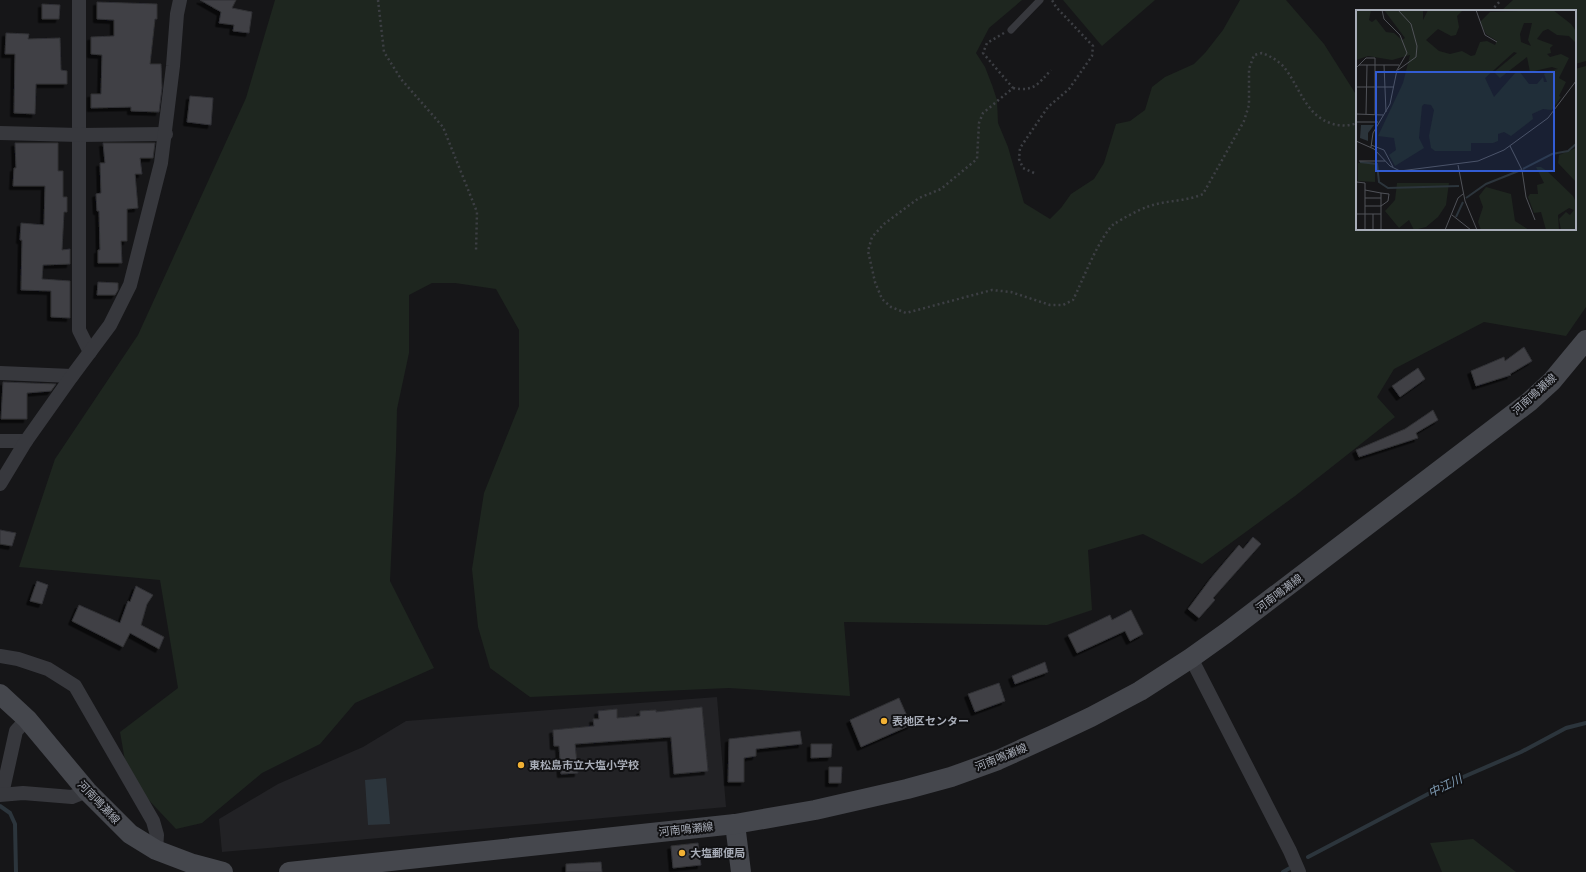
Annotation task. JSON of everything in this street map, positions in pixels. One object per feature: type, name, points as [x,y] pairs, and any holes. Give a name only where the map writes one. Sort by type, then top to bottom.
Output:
[{"type":"main road","name":"河南鳴瀬線","points":[[289,872],[735,824],[815,810],[907,789],[951,777],[998,760],[1053,736],[1140,691],[1226,633],[1529,402],[1552,381],[1586,340]]},
{"type":"main road","name":"河南鳴瀬線","points":[[0,694],[27,719],[87,791],[130,834],[156,850],[193,864],[223,872]]},
{"type":"main road","points":[[735,824],[741,872]]},
{"type":"street","points":[[79,0],[79,330],[90,352]]},
{"type":"street","points":[[0,484],[26,441],[110,325],[130,285],[161,163],[166,134],[177,14],[180,0]]},
{"type":"street","points":[[0,133],[79,135],[166,134]]},
{"type":"street","points":[[0,372],[72,376]]},
{"type":"street","points":[[0,441],[26,441]]},
{"type":"street","points":[[0,656],[18,659],[48,669],[75,686],[153,821],[157,836],[156,850]]},
{"type":"street","points":[[1191,658],[1300,872]]},
{"type":"street","points":[[27,719],[16,731],[1,795],[24,793],[72,797],[87,791]]},
{"type":"lane","points":[[1011,30],[1040,0]]},
{"type":"path","points":[[378,0],[384,52],[401,79],[443,127],[477,212],[476,251]]},
{"type":"path","points":[[1034,173],[1023,168],[1019,159],[1020,148],[1048,107],[1069,89],[1092,56],[1093,46],[1056,7],[1052,0]]},
{"type":"path","points":[[1491,10],[1500,0]]},
{"type":"path","points":[[1011,30],[987,43],[982,53],[1013,88],[1024,90],[1036,87],[1051,70]]},
{"type":"path","points":[[1013,88],[982,113],[979,123],[977,159],[941,189],[919,198],[884,224],[872,237],[868,251],[875,282],[882,299],[891,307],[906,313],[992,290],[1011,292],[1050,306],[1063,305],[1073,300],[1103,238],[1113,225],[1146,207],[1193,198],[1203,194],[1244,121],[1249,105],[1249,69],[1254,55],[1262,52],[1274,58],[1283,67],[1316,116],[1327,122],[1340,126],[1356,123]]},
{"type":"shaded area","points":[[275,0],[1022,0],[989,28],[976,53],[985,67],[997,100],[998,123],[1008,147],[1024,203],[1050,219],[1061,208],[1071,194],[1094,179],[1104,163],[1116,124],[1130,121],[1145,110],[1152,87],[1165,77],[1194,64],[1205,53],[1223,30],[1240,0],[1286,0],[1324,44],[1356,94],[1356,230],[1576,230],[1576,69],[1586,66],[1586,307],[1566,336],[1484,322],[1394,369],[1377,397],[1395,417],[1295,496],[1202,564],[1143,534],[1088,550],[1092,610],[1047,625],[844,622],[850,696],[729,688],[530,697],[490,668],[478,627],[472,569],[484,493],[519,406],[519,330],[496,289],[455,283],[432,283],[409,295],[409,353],[397,409],[390,581],[434,668],[355,703],[320,744],[262,773],[202,823],[176,829],[128,778],[120,732],[178,688],[160,580],[19,567],[55,459],[138,335],[246,98]]},
{"type":"shaded area","points":[[1063,0],[1155,0],[1102,46]]},
{"type":"shaded area","points":[[1513,0],[1586,0],[1586,61],[1576,64],[1576,10],[1502,10]]},
{"type":"shaded area","name":"東松島市立大塩小学校","points":[[717,697],[726,807],[222,852],[219,819],[278,784],[363,747],[406,721]]},
{"type":"shaded area","points":[[386,778],[390,824],[368,825],[365,780]]},
{"type":"shaded area","points":[[1473,839],[1516,872],[1442,872],[1430,843]]},
{"type":"building","points":[[200,0],[236,0],[232,8],[252,12],[249,33],[233,31],[234,25],[219,23],[221,12]]},
{"type":"building","points":[[97,2],[157,4],[157,19],[155,19],[150,64],[161,64],[162,88],[159,112],[131,111],[131,107],[91,108],[91,94],[101,94],[102,55],[91,54],[91,37],[114,36],[114,20],[97,19]]},
{"type":"building","points":[[42,4],[60,5],[59,19],[42,19]]},
{"type":"building","points":[[6,33],[29,34],[28,39],[60,38],[61,70],[67,71],[67,84],[36,84],[35,114],[14,113],[15,54],[5,54]]},
{"type":"building","points":[[190,96],[213,98],[211,125],[187,122]]},
{"type":"building","points":[[15,143],[58,143],[58,171],[63,171],[63,197],[67,197],[67,212],[64,212],[62,250],[70,249],[70,264],[43,265],[42,279],[70,281],[70,318],[51,317],[51,291],[21,290],[21,223],[44,225],[45,186],[13,186],[14,168],[16,168]]},
{"type":"building","points":[[103,143],[155,143],[153,158],[140,158],[142,174],[135,174],[138,208],[127,209],[127,241],[121,241],[122,263],[98,263],[98,250],[100,250],[99,211],[97,211],[96,194],[101,193],[100,163],[105,163]]},
{"type":"building","points":[[98,282],[118,283],[118,290],[115,295],[97,295]]},
{"type":"building","points":[[1524,347],[1532,361],[1510,374],[1511,375],[1476,386],[1471,371],[1504,357],[1505,361]]},
{"type":"building","points":[[1418,368],[1425,379],[1400,397],[1392,386]]},
{"type":"building","points":[[3,382],[56,384],[51,391],[27,393],[27,419],[1,419]]},
{"type":"building","points":[[1433,410],[1438,420],[1416,433],[1418,438],[1359,457],[1356,450],[1405,429]]},
{"type":"building","points":[[0,530],[16,533],[12,546],[0,544]]},
{"type":"building","points":[[1253,537],[1261,544],[1213,598],[1215,600],[1199,618],[1188,609],[1211,578],[1239,545],[1243,549]]},
{"type":"building","points":[[37,581],[48,585],[42,604],[30,601]]},
{"type":"building","points":[[136,586],[153,595],[147,604],[141,625],[164,637],[159,649],[130,633],[123,647],[72,621],[79,605],[120,623],[128,601],[130,602]]},
{"type":"building","points":[[1131,610],[1143,634],[1130,641],[1125,631],[1077,653],[1068,635],[1110,615],[1112,620]]},
{"type":"building","points":[[1045,662],[1048,672],[1015,684],[1012,676]]},
{"type":"building","points":[[999,683],[1005,701],[975,712],[968,694]]},
{"type":"building","points":[[899,698],[911,725],[861,747],[850,720]]},
{"type":"building","points":[[702,707],[708,771],[674,774],[671,737],[575,744],[578,773],[561,774],[559,746],[554,746],[553,730],[594,726],[593,719],[599,719],[598,711],[617,709],[617,718],[640,716],[640,711],[656,710],[656,712]]},
{"type":"building","points":[[800,731],[802,744],[756,749],[756,756],[744,758],[744,782],[728,782],[729,739]]},
{"type":"building","points":[[811,744],[832,744],[831,757],[811,758]]},
{"type":"building","points":[[829,767],[842,767],[841,783],[829,783]]},
{"type":"building","points":[[698,843],[701,865],[673,868],[671,846]]},
{"type":"building","points":[[601,862],[602,872],[566,872],[566,864]]},
{"type":"waterway","name":"中江川","points":[[1308,857],[1447,784],[1521,752],[1566,728],[1586,723]]},
{"type":"waterway","points":[[0,806],[10,813],[15,824],[16,872]]},
{"type":"waterway","name":"中江川","points":[[1283,872],[1290,868]]},
{"type":"place","name":"表地区センター","points":[[884,721]]},
{"type":"place","name":"東松島市立大塩小学校","points":[[521,765]]},
{"type":"place","name":"大塩郵便局","points":[[682,853]]}]
